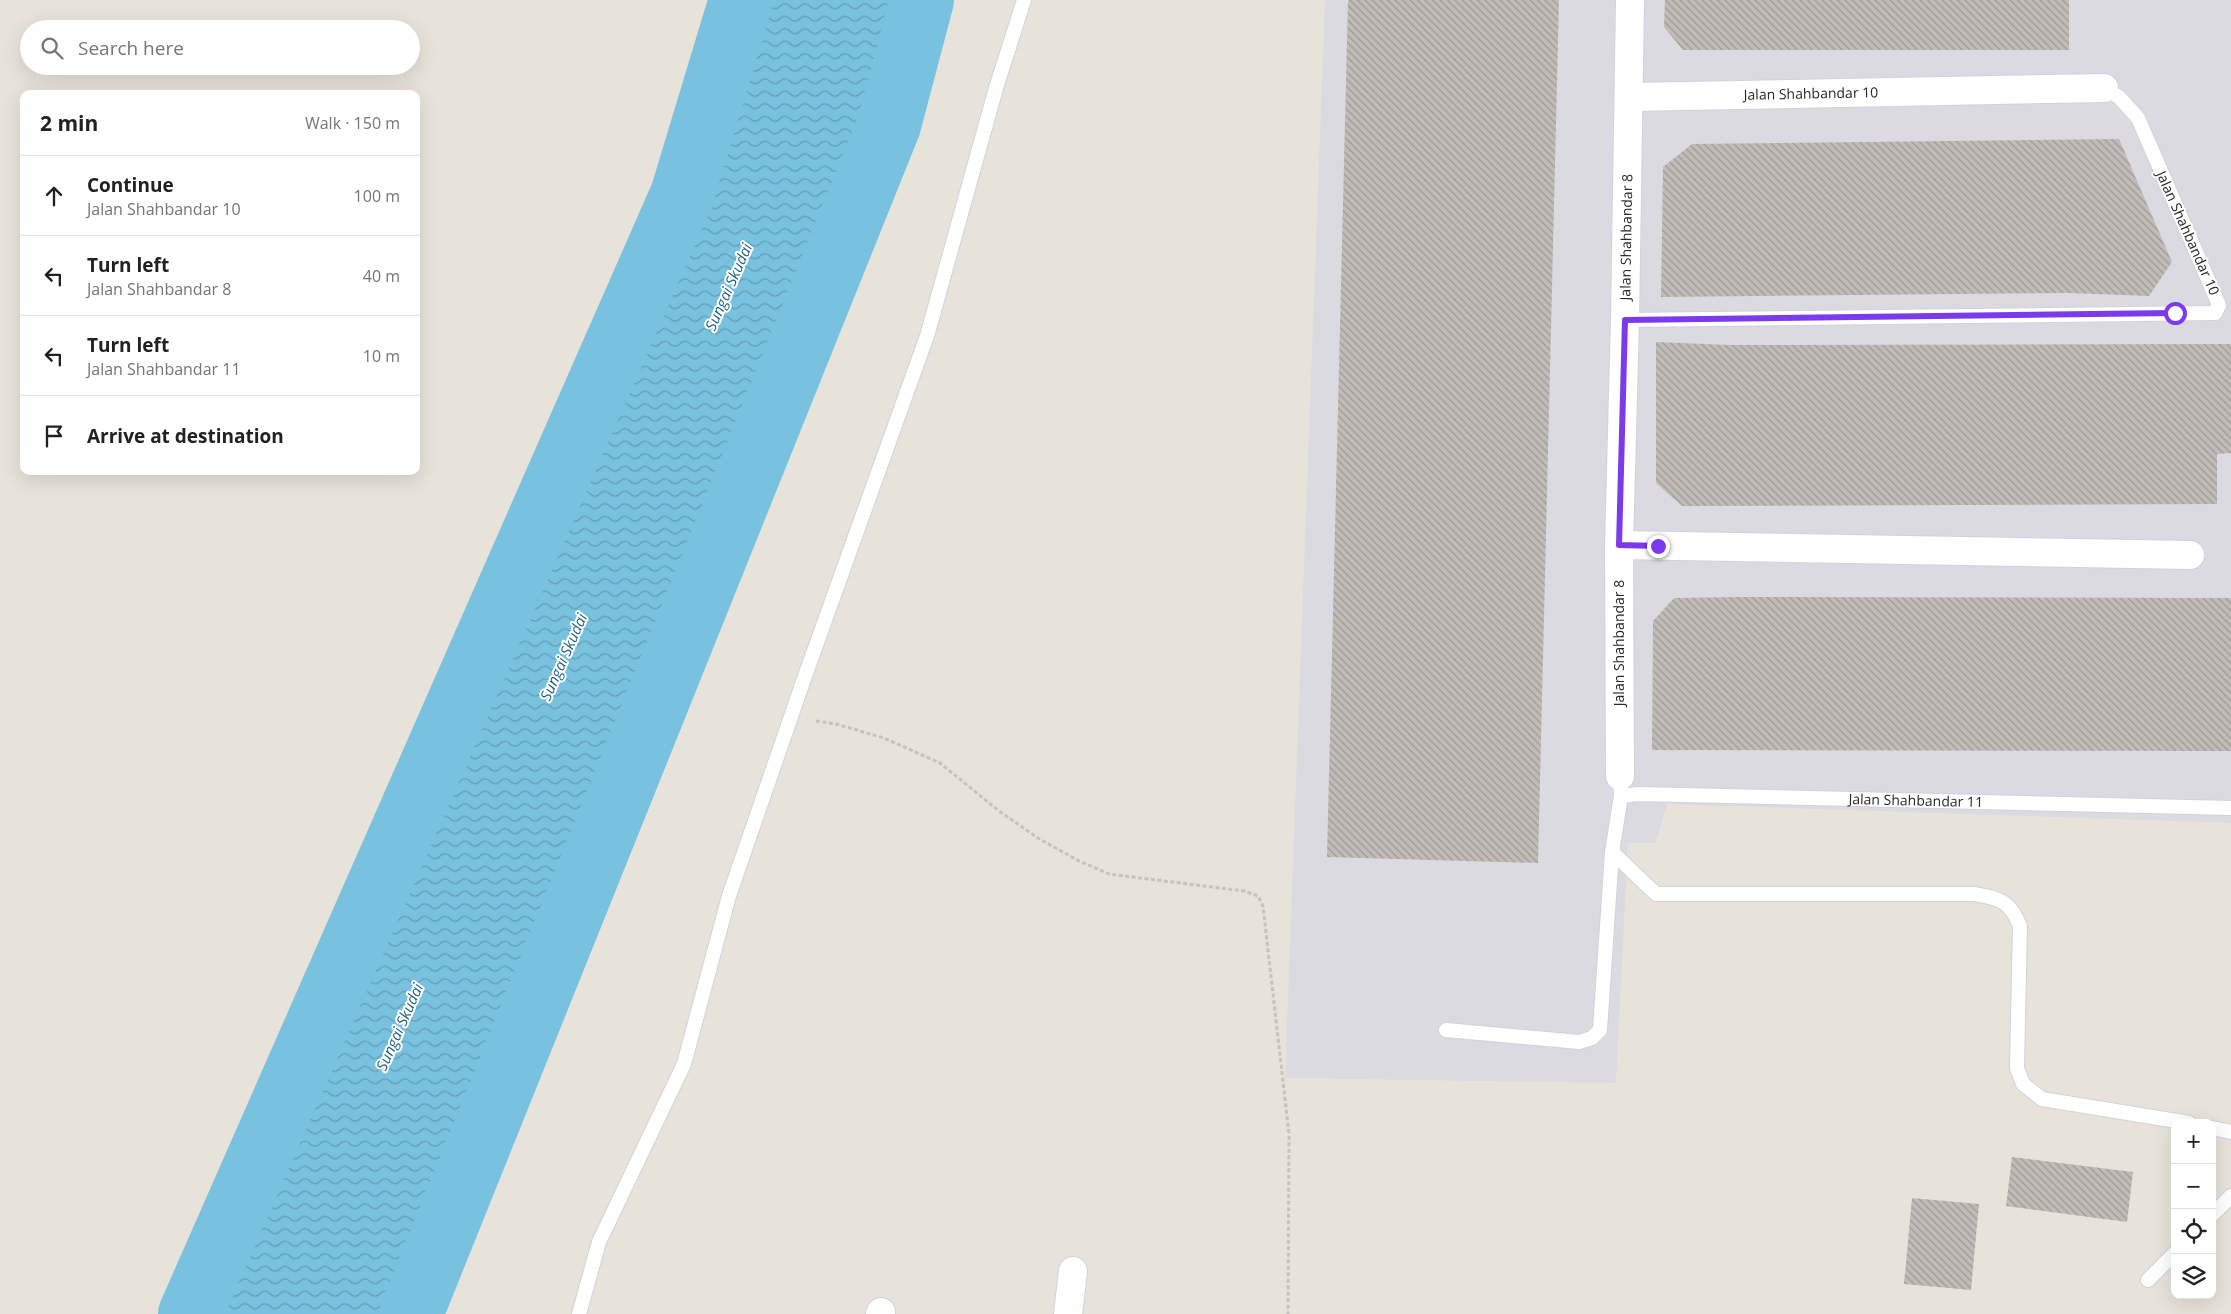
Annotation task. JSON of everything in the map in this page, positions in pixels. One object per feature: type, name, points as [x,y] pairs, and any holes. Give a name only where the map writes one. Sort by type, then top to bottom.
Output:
[{"type":"street","name":"Jalan Shahbandar 8","points":[[1620,786],[1619,545],[1630,0]]},
{"type":"street","name":"Jalan Shahbandar 10","points":[[1629,97],[2104,88]]},
{"type":"street","points":[[1619,545],[2190,555]]},
{"type":"street","points":[[1068,1314],[1073,1271]]},
{"type":"lane","points":[[579,1314],[599,1242],[684,1064],[729,896],[927,336],[996,88],[1024,0]]},
{"type":"lane","name":"Jalan Shahbandar 10","points":[[1625,320],[2215,313],[2219,305],[2138,118],[2119,97],[2104,88]]},
{"type":"lane","points":[[1446,1030],[1579,1042],[1592,1038],[1600,1030],[1612,852],[1620,786]]},
{"type":"lane","name":"Jalan Shahbandar 11","points":[[1620,786],[1639,794],[2231,808]]},
{"type":"lane","points":[[1612,852],[1656,894],[1974,894],[2001,900],[2014,911],[2020,926],[2017,1068],[2023,1084],[2042,1099],[2171,1120]]},
{"type":"lane","points":[[2216,1129],[2231,1132]]},
{"type":"lane","points":[[2216,1211],[2231,1196]]},
{"type":"lane","points":[[2148,1280],[2174,1254]]},
{"type":"path","points":[[791,718],[836,724],[884,738],[940,763],[999,812],[1076,860],[1109,874],[1244,891],[1258,896],[1263,906],[1289,1134],[1288,1314]]},
{"type":"shaded area","points":[[1325,0],[2231,0],[2231,823],[1667,804],[1656,843],[1628,843],[1616,1083],[1285,1078]]},
{"type":"water","name":"Sungai Skudai","points":[[741,0],[922,0],[889,125],[411,1314],[190,1314],[682,195]]},
{"type":"building","points":[[1348,0],[1559,0],[1538,863],[1327,857]]},
{"type":"building","points":[[1665,0],[2069,0],[2069,50],[1683,50],[1664,27]]},
{"type":"building","points":[[2119,139],[2172,262],[2149,296],[2069,293],[1661,297],[1663,167],[1692,144]]},
{"type":"building","points":[[1656,342],[1729,345],[2231,344],[2231,453],[2217,454],[2217,504],[1682,506],[1656,483]]},
{"type":"building","points":[[1674,598],[2231,598],[2231,751],[1652,750],[1653,621]]},
{"type":"building","points":[[2012,1157],[2133,1172],[2127,1222],[2006,1206]]},
{"type":"building","points":[[1912,1198],[1979,1204],[1971,1290],[1904,1284]]},
{"type":"waterway","points":[[190,1314],[682,195],[741,0]]},
{"type":"waterway","points":[[411,1314],[889,125],[922,0]]},
{"type":"route","points":[[1658,546],[1619,545],[1625,320],[2175,313]]}]
